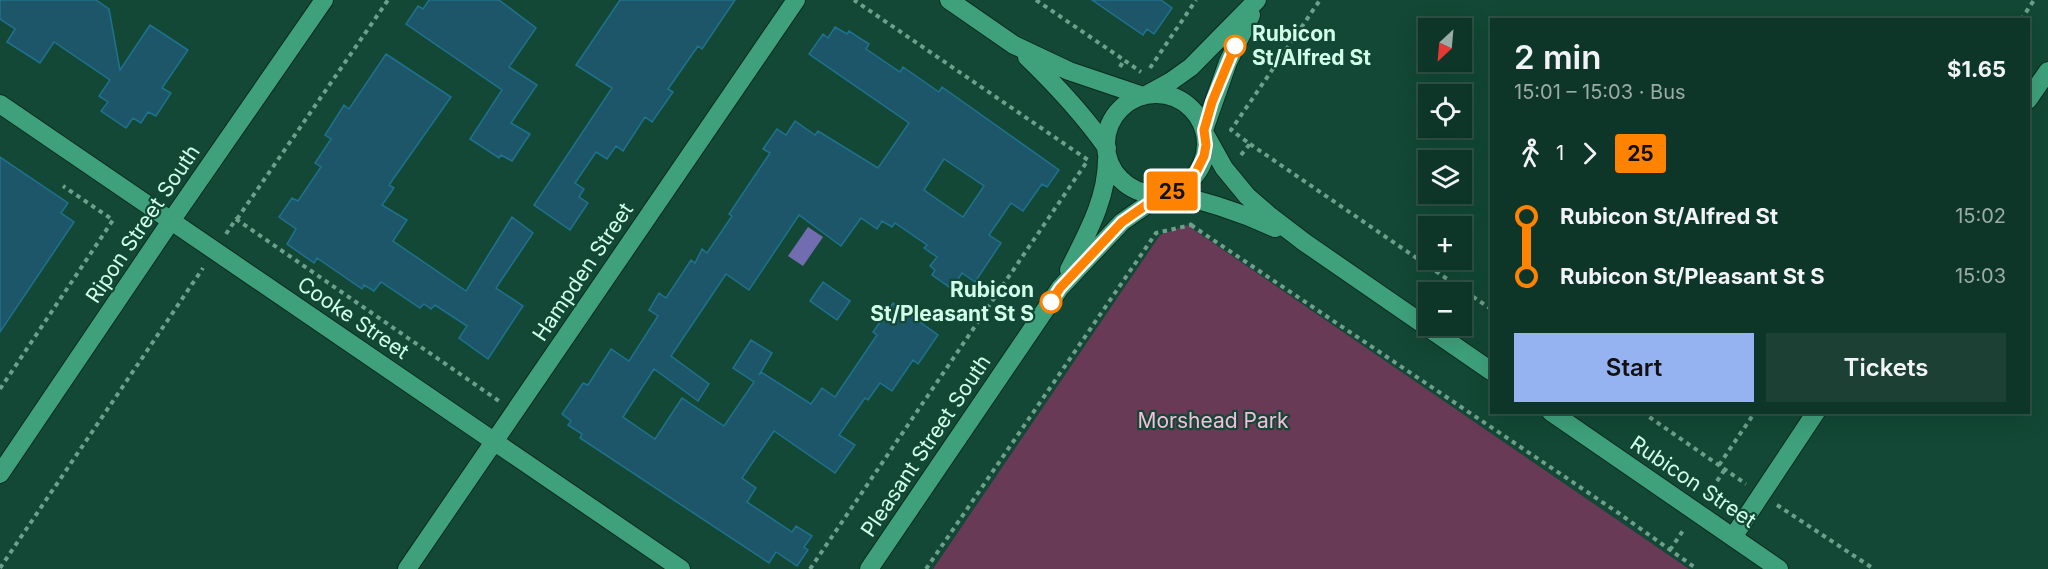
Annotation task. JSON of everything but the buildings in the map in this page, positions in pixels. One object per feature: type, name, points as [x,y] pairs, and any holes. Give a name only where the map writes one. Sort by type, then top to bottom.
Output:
[{"type":"street","name":"Ripon Street South","points":[[0,474],[324,0]]},
{"type":"street","name":"Hampden Street","points":[[407,569],[796,0]]},
{"type":"street","points":[[949,0],[1014,45],[1059,87],[1085,118],[1107,151],[1115,173],[1127,184],[1146,193],[1188,197],[1232,210],[1304,242]]},
{"type":"street","points":[[1107,151],[1107,134],[1115,116],[1125,105],[1170,82],[1191,67],[1258,0]]},
{"type":"street","points":[[1164,193],[1186,184],[1198,171],[1204,156],[1204,132],[1228,62],[1258,0]]},
{"type":"street","points":[[1014,45],[1069,71],[1145,96],[1164,95],[1179,100],[1196,115],[1224,168],[1247,196],[1304,242],[1490,370]]},
{"type":"street","points":[[2030,97],[2048,71]]},
{"type":"street","name":"Cooke Street","points":[[0,104],[681,569]]},
{"type":"street","name":"Pleasant Street South","points":[[1060,288],[1102,197],[1106,177],[1107,151]]},
{"type":"street","name":"Pleasant Street South","points":[[869,569],[1060,288],[1122,222],[1164,193]]},
{"type":"street","name":"Rubicon Street","points":[[1554,414],[1779,569]]},
{"type":"street","points":[[1733,537],[1815,414]]},
{"type":"path","points":[[0,568],[236,219],[388,0]]},
{"type":"path","points":[[810,569],[1088,160],[854,0]]},
{"type":"path","points":[[1036,0],[1146,75],[1196,0]]},
{"type":"path","points":[[1320,0],[1231,130],[1490,308]]},
{"type":"path","points":[[2022,18],[2034,0]]},
{"type":"path","points":[[1118,69],[1124,60]]},
{"type":"path","points":[[1238,161],[1250,144]]},
{"type":"path","points":[[0,389],[113,220],[63,186]]},
{"type":"path","points":[[236,219],[514,412]]},
{"type":"path","points":[[926,569],[1156,233],[1191,225],[1617,512],[1697,569]]},
{"type":"path","points":[[1645,414],[1761,495],[1874,569]]},
{"type":"path","points":[[1719,465],[1754,414]]},
{"type":"green space","name":"Morshead Park","points":[[1187,225],[1689,569],[933,569],[1160,235]]},
{"type":"shaded area","points":[[808,227],[823,237],[803,266],[788,256]]},
{"type":"bus line","name":"25","points":[[1051,302],[1060,288],[1122,222],[1162,194],[1186,184],[1194,176],[1203,162],[1206,145],[1204,130],[1212,102],[1235,46]]},
{"type":"place","name":"Rubicon St/Alfred St","points":[[1235,46]]},
{"type":"place","name":"Rubicon St/Pleasant St S","points":[[1051,302]]}]
